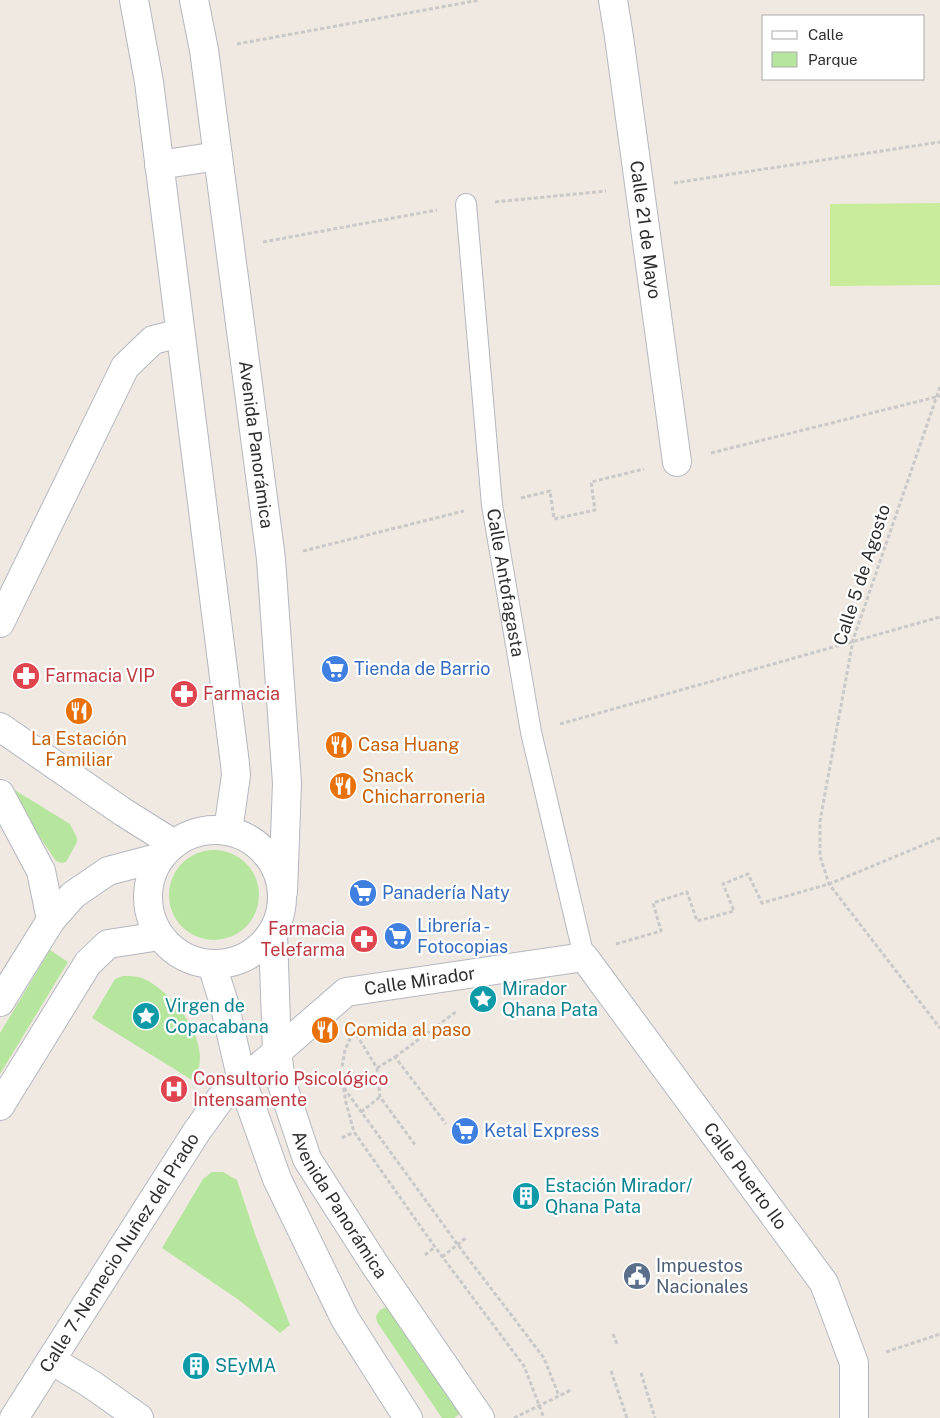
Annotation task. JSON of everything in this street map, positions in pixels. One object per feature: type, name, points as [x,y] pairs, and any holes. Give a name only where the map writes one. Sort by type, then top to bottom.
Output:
[{"type":"main road","points":[[134,0],[149,82],[236,775],[228,831]]},
{"type":"main road","name":"Avenida Panorámica","points":[[194,0],[204,50],[271,559],[287,783],[283,892]]},
{"type":"main road","name":"Calle 21 de Mayo","points":[[613,0],[620,37],[677,462]]},
{"type":"main road","points":[[159,165],[218,156]]},
{"type":"main road","points":[[0,623],[125,367],[153,340],[180,333]]},
{"type":"main road","points":[[0,727],[123,812],[167,851]]},
{"type":"main road","points":[[0,794],[41,871],[52,920]]},
{"type":"main road","points":[[0,1002],[52,920],[73,895],[108,871],[167,851],[190,835],[209,830],[228,831],[248,839],[265,852],[277,871],[283,892],[281,913],[273,934],[256,951],[236,962],[212,965],[182,956],[160,936],[151,917],[147,896],[151,876],[167,851]]},
{"type":"main road","name":"Avenida Panorámica","points":[[273,934],[277,1052],[281,1081],[308,1159],[375,1265],[480,1418]]},
{"type":"main road","points":[[0,1106],[88,963],[108,944],[160,936]]},
{"type":"main road","name":"Calle Mirador","points":[[277,1052],[346,992],[584,957]]},
{"type":"main road","name":"Calle Puerto Ilo","points":[[584,957],[824,1283],[854,1362],[854,1418]]},
{"type":"main road","points":[[212,965],[224,1003],[242,1081],[277,1179],[345,1319],[408,1418]]},
{"type":"main road","name":"Calle 7-Nemecio Nuñez del Prado","points":[[14,1418],[197,1131],[220,1099],[277,1052]]},
{"type":"main road","points":[[51,1360],[92,1384],[138,1418]]},
{"type":"lane","name":"Calle Antofagasta","points":[[466,204],[492,505],[531,732],[584,957]]},
{"type":"path","points":[[204,50],[480,0]]},
{"type":"path","points":[[230,248],[466,204],[640,188],[940,142]]},
{"type":"path","name":"Calle 5 de Agosto","points":[[940,387],[853,640],[820,821],[820,856],[829,884],[940,1028]]},
{"type":"path","points":[[271,559],[550,491],[554,519],[595,510],[591,482],[938,397]]},
{"type":"path","points":[[531,732],[940,617]]},
{"type":"path","points":[[584,957],[609,946],[661,931],[653,903],[687,892],[697,921],[734,911],[723,884],[748,874],[762,903],[829,884],[940,838]]},
{"type":"path","points":[[377,1068],[395,1057],[462,1007]]},
{"type":"path","points":[[416,1146],[380,1097],[377,1068],[354,1030],[345,1050],[341,1073],[346,1103],[354,1132],[442,1257],[524,1366],[544,1418]]},
{"type":"path","points":[[395,1057],[446,1124]]},
{"type":"path","points":[[344,1088],[458,1245],[544,1358],[559,1396]]},
{"type":"path","points":[[361,1112],[380,1097]]},
{"type":"path","points":[[342,1138],[354,1132]]},
{"type":"path","points":[[442,1257],[467,1237]]},
{"type":"path","points":[[425,1255],[435,1247]]},
{"type":"path","points":[[613,1334],[617,1344]]},
{"type":"path","points":[[854,1362],[940,1334]]},
{"type":"path","points":[[611,1372],[627,1418]]},
{"type":"path","points":[[641,1373],[655,1418]]},
{"type":"path","points":[[514,1418],[571,1390]]},
{"type":"green space","points":[[940,203],[940,285],[830,286],[830,204]]},
{"type":"green space","points":[[11,789],[70,824],[77,842],[66,862],[56,861],[10,793]]},
{"type":"green space","points":[[214,850],[231,853],[246,863],[256,878],[259,895],[256,912],[246,927],[231,937],[214,940],[197,937],[182,927],[172,912],[169,895],[172,878],[182,863],[197,853]]},
{"type":"green space","points":[[50,950],[68,962],[0,1074],[0,1033]]},
{"type":"green space","points":[[123,976],[140,977],[153,984],[165,993],[185,1016],[193,1030],[200,1057],[198,1070],[192,1080],[92,1018],[115,979]]},
{"type":"green space","points":[[212,1172],[223,1172],[237,1180],[256,1237],[290,1325],[280,1333],[239,1300],[162,1248],[203,1179]]},
{"type":"green space","points":[[386,1307],[393,1309],[461,1413],[454,1418],[442,1418],[377,1322],[376,1316],[380,1310]]},
{"type":"place","name":"Tienda de Barrio","points":[[335,669]]},
{"type":"place","name":"Farmacia VIP","points":[[26,676]]},
{"type":"place","name":"Farmacia","points":[[184,694]]},
{"type":"place","name":"La Estación Familiar","points":[[79,711]]},
{"type":"place","name":"Casa Huang","points":[[339,745]]},
{"type":"place","name":"Snack Chicharroneria","points":[[343,786]]},
{"type":"place","name":"Panadería Naty","points":[[363,893]]},
{"type":"place","name":"Librería - Fotocopias","points":[[398,936]]},
{"type":"place","name":"Farmacia Telefarma","points":[[364,939]]},
{"type":"place","name":"Mirador Qhana Pata","points":[[483,999]]},
{"type":"place","name":"Virgen de Copacabana","points":[[146,1016]]},
{"type":"place","name":"Comida al paso","points":[[325,1030]]},
{"type":"place","name":"Consultorio Psicológico Intensamente","points":[[174,1089]]},
{"type":"place","name":"Ketal Express","points":[[465,1131]]},
{"type":"place","name":"Estación Mirador/ Qhana Pata","points":[[526,1196]]},
{"type":"place","name":"Impuestos Nacionales","points":[[637,1276]]},
{"type":"place","name":"SEyMA","points":[[196,1366]]}]
